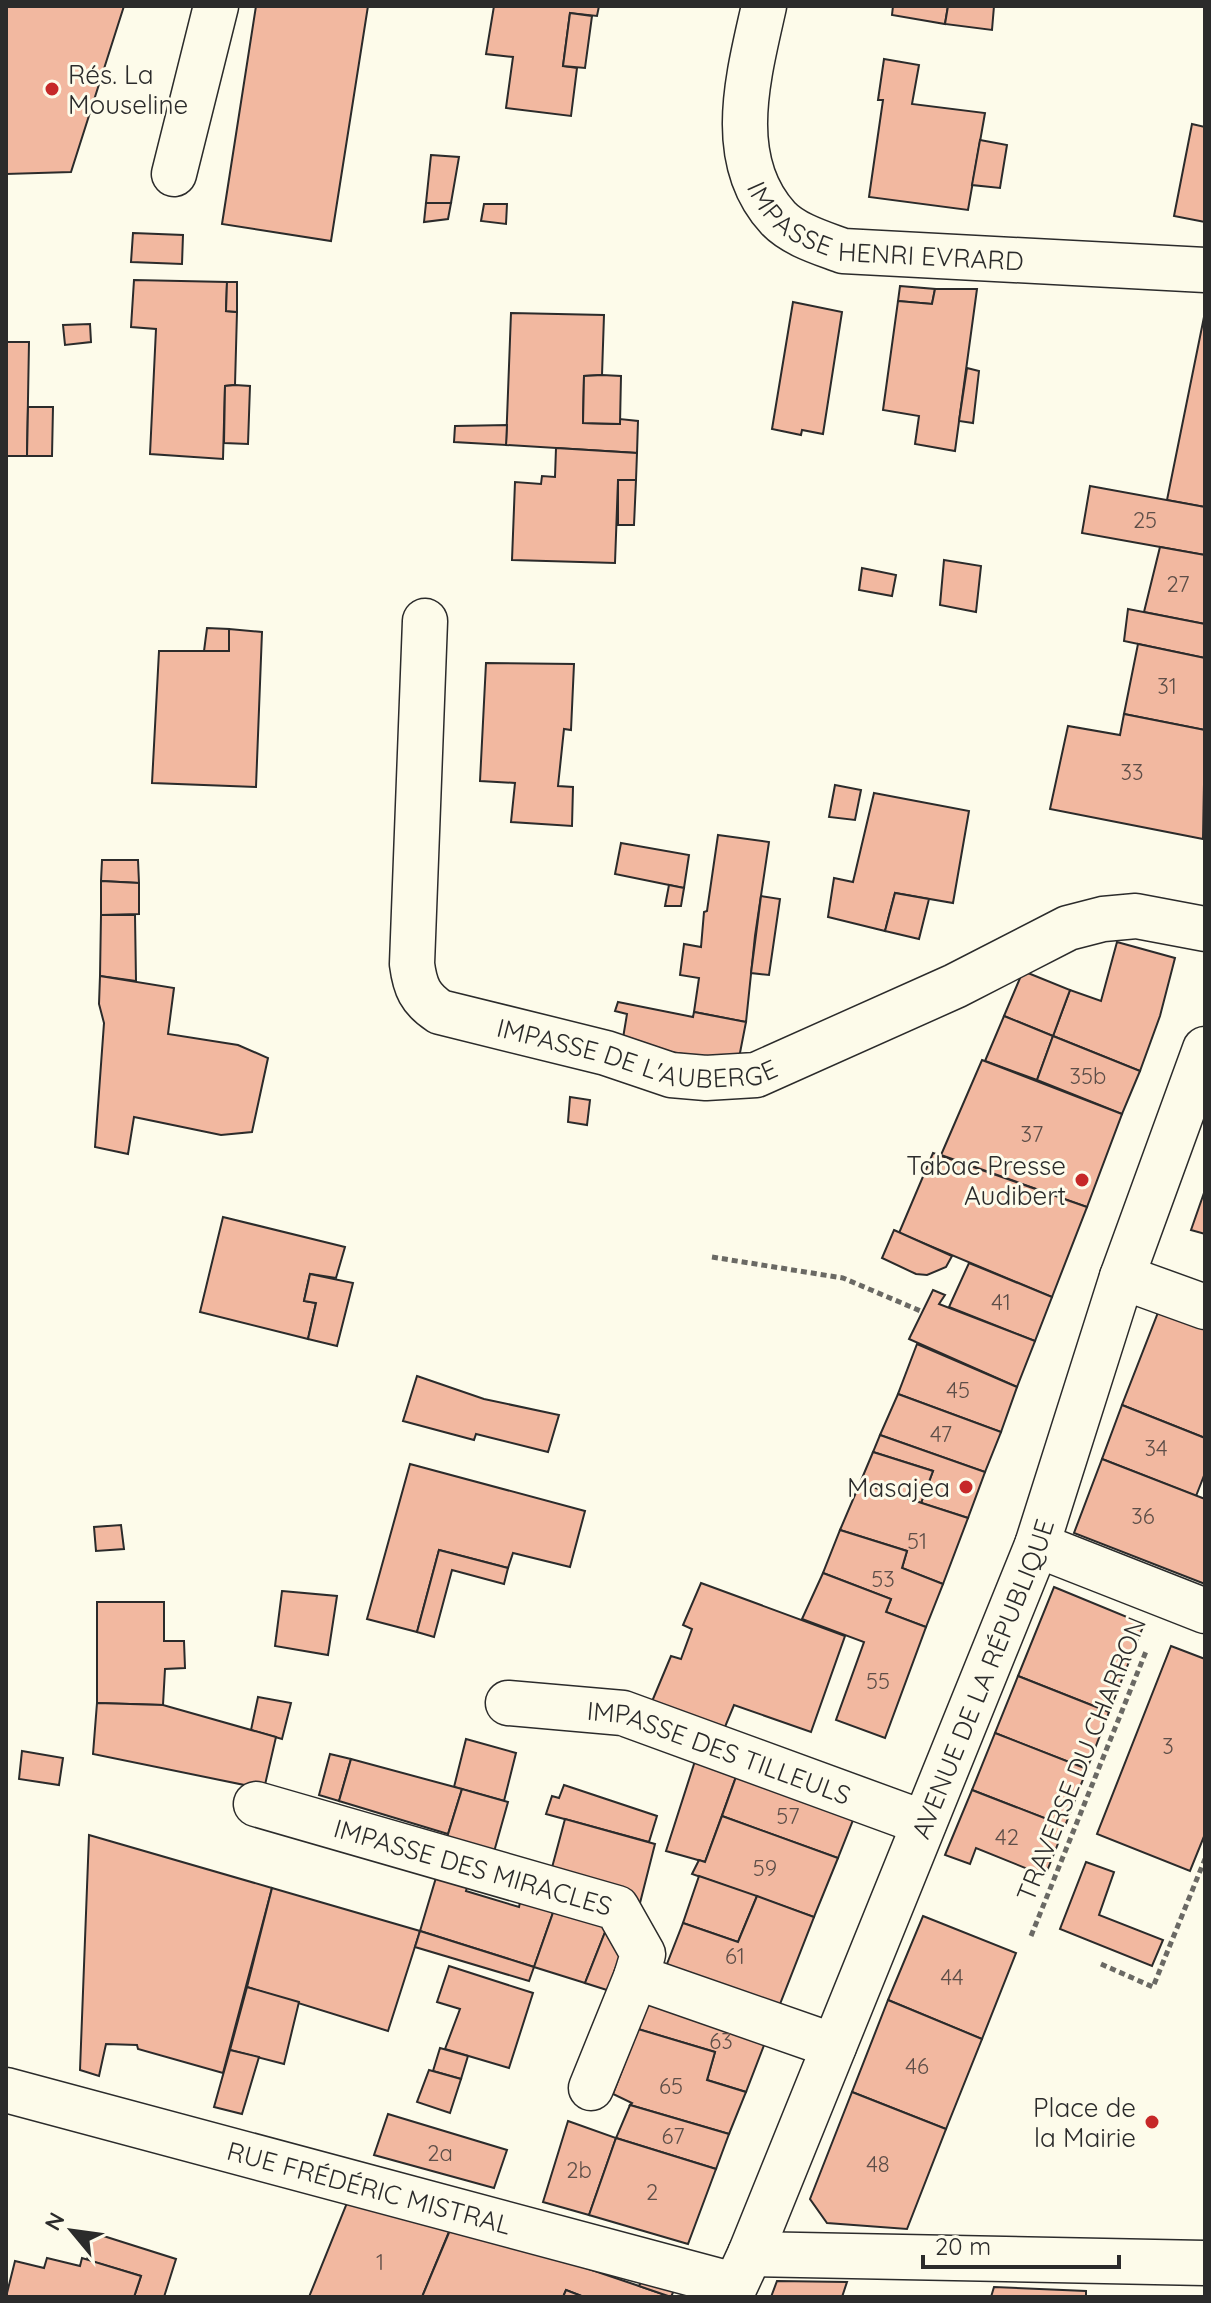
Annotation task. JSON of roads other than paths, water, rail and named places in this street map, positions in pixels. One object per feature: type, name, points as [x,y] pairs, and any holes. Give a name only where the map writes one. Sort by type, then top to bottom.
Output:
[{"type":"street","points":[[174,174],[216,6]]},
{"type":"street","name":"IMPASSE HENRI EVRARD","points":[[764,6],[746,90],[745,129],[749,163],[759,192],[779,220],[812,240],[843,251],[1205,270]]},
{"type":"street","name":"IMPASSE DE L'AUBERGE","points":[[425,621],[412,964],[415,985],[424,1002],[440,1012],[606,1053],[671,1075],[706,1078],[756,1075],[955,986],[1068,928],[1103,919],[1136,916],[1205,929]]},
{"type":"street","name":"AVENUE DE LA RÉPUBLIQUE","points":[[738,2278],[1037,1545],[1122,1277],[1205,1049]]},
{"type":"street","points":[[1122,1277],[1205,1307]]},
{"type":"street","points":[[1037,1545],[1187,1604]]},
{"type":"street","name":"IMPASSE DES TILLEULS","points":[[508,1703],[623,1713],[924,1823]]},
{"type":"street","name":"IMPASSE DES MIRACLES","points":[[256,1804],[617,1908],[643,1954],[591,2088]]},
{"type":"street","points":[[636,1977],[834,2046]]},
{"type":"street","name":"RUE FRÉDÉRIC MISTRAL","points":[[6,2090],[738,2278],[1205,2263]]},
{"type":"place","name":"Rés. La Mouseline","points":[[52,89]]},
{"type":"place","name":"Tabac Presse Audibert","points":[[1082,1180]]},
{"type":"place","name":"Masajea","points":[[966,1487]]},
{"type":"place","name":"Place de la Mairie","points":[[1152,2122]]}]
